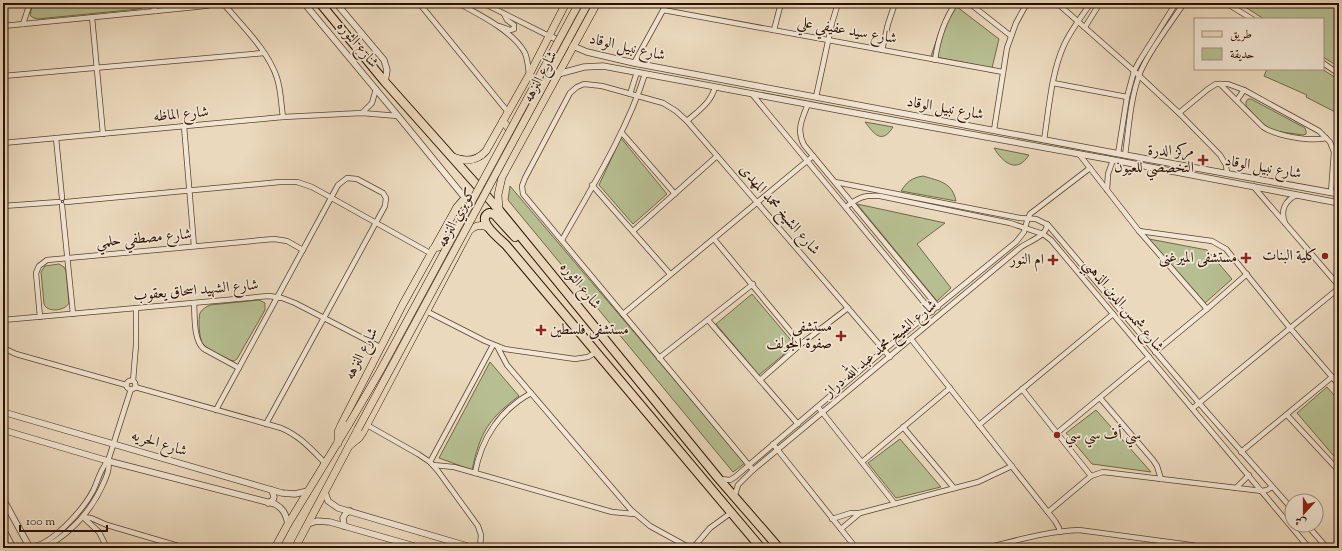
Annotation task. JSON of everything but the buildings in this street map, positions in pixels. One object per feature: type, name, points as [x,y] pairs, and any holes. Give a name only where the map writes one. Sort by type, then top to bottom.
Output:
[{"type":"highway","name":"شارع الثوره","points":[[320,3],[385,82],[525,240],[734,498],[779,548]]},
{"type":"highway","points":[[489,228],[485,224],[484,219],[486,214],[493,213],[514,236],[525,240]]},
{"type":"highway","name":"شارع الثوره","points":[[489,228],[506,245],[762,548]]},
{"type":"main road","name":"شارع النزهه","points":[[453,157],[461,160],[469,160],[480,156],[486,151],[529,75],[566,3]]},
{"type":"main road","name":"كوبري النزهه","points":[[338,442],[384,364],[579,3]]},
{"type":"main road","name":"كوبري النزهه","points":[[348,446],[588,3]]},
{"type":"main road","name":"شارع النزهه","points":[[499,210],[498,195],[501,180],[596,3]]},
{"type":"main road","points":[[503,121],[510,130],[525,134]]},
{"type":"main road","points":[[465,198],[477,196],[492,201]]},
{"type":"main road","name":"شارع النزهه","points":[[275,548],[338,442],[338,432],[341,425],[380,347],[457,207],[465,198]]},
{"type":"main road","points":[[295,548],[348,446],[359,438],[367,425],[471,229],[480,225],[489,228]]},
{"type":"main road","points":[[432,251],[441,246],[447,248],[453,255],[454,261]]},
{"type":"street","points":[[23,24],[30,3]]},
{"type":"street","points":[[150,3],[156,11]]},
{"type":"street","points":[[3,26],[204,6],[217,3]]},
{"type":"street","points":[[223,3],[264,53],[271,65],[278,81],[283,117]]},
{"type":"street","name":"شارع الثوره","points":[[304,3],[465,198]]},
{"type":"street","name":"شارع الثوره","points":[[336,3],[384,60],[387,70],[385,82]]},
{"type":"street","points":[[419,3],[508,112]]},
{"type":"street","points":[[458,3],[488,19],[521,47],[525,54],[529,75]]},
{"type":"street","points":[[483,3],[549,36]]},
{"type":"street","points":[[634,63],[667,3]]},
{"type":"street","points":[[774,30],[781,3]]},
{"type":"street","points":[[816,97],[828,40],[838,3]]},
{"type":"street","points":[[882,50],[888,24],[896,3]]},
{"type":"street","points":[[935,60],[941,32],[956,3]]},
{"type":"street","points":[[969,3],[1011,36]]},
{"type":"street","points":[[994,130],[1002,72],[1011,36],[1027,3]]},
{"type":"street","points":[[1057,3],[1139,75],[1179,113],[1220,155],[1226,165],[1227,174]]},
{"type":"street","points":[[1044,140],[1054,83],[1062,50],[1078,21],[1091,3]]},
{"type":"street","points":[[1085,27],[1100,3]]},
{"type":"street","points":[[1118,154],[1127,97],[1134,71],[1176,3]]},
{"type":"street","points":[[1125,155],[1139,75],[1146,61],[1184,3]]},
{"type":"street","points":[[1226,3],[1250,18]]},
{"type":"street","name":"شارع سيد عفيفي علي","points":[[663,10],[1002,72]]},
{"type":"street","points":[[497,26],[510,30],[514,29],[514,25],[507,20],[504,14]]},
{"type":"street","points":[[92,17],[103,134]]},
{"type":"street","name":"شارع نبيل الوقاد","points":[[549,36],[597,55],[634,63],[1339,194]]},
{"type":"street","points":[[3,76],[264,53]]},
{"type":"street","points":[[595,66],[593,61],[597,55]]},
{"type":"street","points":[[1324,64],[1339,74]]},
{"type":"street","name":"شارع نبيل الوقاد","points":[[558,74],[579,68],[595,66],[637,72],[1339,203]]},
{"type":"street","points":[[630,94],[637,72]]},
{"type":"street","points":[[562,240],[622,133],[638,96],[645,74]]},
{"type":"street","points":[[1054,83],[1127,97]]},
{"type":"street","name":"شارع الشيخ محمد المهدى","points":[[753,470],[523,194],[522,186],[525,178],[570,93],[577,87],[584,84],[592,85],[659,101],[676,111],[687,121],[890,357]]},
{"type":"street","points":[[1179,113],[1208,89],[1220,84],[1228,84],[1244,90],[1314,128],[1332,144],[1334,152],[1331,192]]},
{"type":"street","points":[[1220,84],[1263,127],[1271,132],[1279,135],[1313,139],[1326,138]]},
{"type":"street","points":[[687,121],[707,103],[713,94],[715,87]]},
{"type":"street","points":[[362,113],[372,103],[376,89]]},
{"type":"street","points":[[1237,100],[1244,90]]},
{"type":"street","points":[[752,94],[806,162],[846,207],[932,312]]},
{"type":"street","points":[[808,104],[800,124],[800,135],[804,145],[938,306]]},
{"type":"street","name":"شارع الماظه","points":[[3,143],[283,117],[362,113],[398,116]]},
{"type":"street","points":[[939,128],[941,121]]},
{"type":"street","points":[[184,126],[194,246]]},
{"type":"street","points":[[622,133],[675,194]]},
{"type":"street","points":[[56,138],[73,314]]},
{"type":"street","points":[[1079,154],[1139,231],[1207,309]]},
{"type":"street","points":[[633,231],[717,156]]},
{"type":"street","points":[[623,314],[813,156]]},
{"type":"street","points":[[1107,190],[1108,174],[1113,160]]},
{"type":"street","points":[[1027,219],[1036,209],[1090,168]]},
{"type":"street","points":[[216,410],[340,182],[350,178],[357,179],[380,192],[386,198],[386,204],[266,424]]},
{"type":"street","points":[[3,206],[291,181],[307,185],[376,223],[432,251]]},
{"type":"street","points":[[835,182],[1027,219],[1036,219],[1047,224],[1047,230],[1043,234]]},
{"type":"street","points":[[592,185],[670,274]]},
{"type":"street","points":[[1193,408],[1339,287],[1252,186]]},
{"type":"street","points":[[880,196],[881,190]]},
{"type":"street","points":[[1286,224],[1283,213],[1284,207],[1291,197],[1297,195]]},
{"type":"street","name":"شارع شمس الدين الذهبي","points":[[846,207],[863,196],[880,196],[1010,223],[1043,234],[1051,240],[1309,548]]},
{"type":"street","name":"شارع الشيخ محمد عبد الله دراز","points":[[719,479],[733,479],[748,464],[798,424],[884,350],[1016,242],[1022,235],[1027,219]]},
{"type":"street","name":"شارع شمس الدين الذهبي","points":[[1047,224],[1199,404],[1284,500]]},
{"type":"street","points":[[1139,231],[1205,240],[1217,243],[1226,249],[1290,328],[1339,385]]},
{"type":"street","name":"شارع الشيخ محمد عبد الله دراز","points":[[734,498],[738,485],[753,470],[1022,248],[1043,234]]},
{"type":"street","points":[[714,238],[801,344]]},
{"type":"street","name":"شارع مصطفي حلمي","points":[[40,317],[36,276],[38,268],[47,260],[277,239],[290,242],[303,250]]},
{"type":"street","points":[[1155,352],[1247,274]]},
{"type":"street","points":[[659,358],[753,284]]},
{"type":"street","name":"شارع الشهيد اسحاق يعقوب","points":[[3,320],[260,296],[277,297],[290,301],[380,347]]},
{"type":"street","points":[[194,303],[197,340],[200,346],[239,368]]},
{"type":"street","points":[[3,499],[29,547],[38,545],[50,538],[78,513],[93,491],[103,468],[108,461],[135,384],[133,381],[136,345],[136,308]]},
{"type":"street","points":[[760,380],[801,344],[848,308]]},
{"type":"street","points":[[428,312],[495,345],[514,351],[575,359],[585,358],[596,352]]},
{"type":"street","points":[[979,425],[1112,314]]},
{"type":"street","points":[[708,320],[798,424]]},
{"type":"street","points":[[911,339],[1048,512],[1057,524],[1060,532]]},
{"type":"street","points":[[495,345],[505,362],[531,393],[635,514],[650,526],[691,548],[710,528],[732,512]]},
{"type":"street","points":[[431,463],[495,345]]},
{"type":"street","points":[[3,348],[16,354],[126,385],[127,388],[133,388],[281,428],[305,443],[325,463]]},
{"type":"street","points":[[1057,433],[1149,357]]},
{"type":"street","points":[[1241,452],[1332,378]]},
{"type":"street","points":[[126,385],[128,381],[133,381]]},
{"type":"street","points":[[862,462],[950,388]]},
{"type":"street","points":[[1022,389],[1091,476]]},
{"type":"street","points":[[475,473],[482,447],[496,423],[515,404],[531,393]]},
{"type":"street","points":[[1100,398],[1153,460],[1157,466],[1161,479]]},
{"type":"street","points":[[818,407],[895,504]]},
{"type":"street","name":"شارع الحريه","points":[[3,412],[272,490],[290,494],[308,491]]},
{"type":"street","points":[[1287,415],[1339,470]]},
{"type":"street","points":[[367,425],[431,463],[478,526],[482,535],[480,548]]},
{"type":"street","points":[[903,427],[954,488]]},
{"type":"street","name":"شارع الحريه","points":[[3,430],[108,461],[268,502],[283,510],[288,524]]},
{"type":"street","points":[[773,444],[856,548]]},
{"type":"street","points":[[44,548],[63,536],[83,517],[101,488],[109,469],[108,461]]},
{"type":"street","points":[[431,463],[446,465],[612,512],[635,514]]},
{"type":"street","points":[[832,519],[978,482],[1012,466]]},
{"type":"street","points":[[1048,512],[1091,476],[1102,472],[1262,491],[1272,487]]},
{"type":"street","points":[[1236,488],[1249,476]]},
{"type":"street","points":[[268,502],[272,501],[274,497],[272,490]]},
{"type":"street","points":[[325,492],[328,501],[333,505],[474,548]]},
{"type":"street","points":[[344,526],[343,518],[346,513],[350,511]]},
{"type":"street","points":[[78,513],[99,532],[107,548]]},
{"type":"street","points":[[841,529],[860,513]]},
{"type":"street","points":[[83,517],[91,518],[107,525],[185,548]]},
{"type":"street","points":[[308,524],[324,521],[420,548]]},
{"type":"street","points":[[99,532],[102,527],[107,525]]},
{"type":"street","points":[[3,529],[13,548]]},
{"type":"street","points":[[985,548],[1068,530],[1090,531],[1205,548]]},
{"type":"street","points":[[1314,533],[1327,548]]},
{"type":"green space","points":[[33,3],[145,3],[142,8],[139,9],[37,19],[30,15]]},
{"type":"green space","points":[[952,3],[999,39],[992,68],[931,56],[940,30]]},
{"type":"green space","points":[[1239,3],[1339,3],[1339,67],[1324,58],[1324,18],[1262,18]]},
{"type":"green space","points":[[1267,70],[1324,70],[1339,80],[1339,114],[1306,97],[1307,95],[1264,76]]},
{"type":"green space","points":[[1248,99],[1251,99],[1305,128],[1306,134],[1303,135],[1274,131],[1262,124],[1246,106]]},
{"type":"green space","points":[[865,122],[893,127],[885,136],[878,136]]},
{"type":"green space","points":[[621,138],[667,194],[633,224],[599,185]]},
{"type":"green space","points":[[994,148],[1029,155],[1020,164],[1010,164],[1002,158]]},
{"type":"green space","points":[[923,176],[944,183],[948,186],[956,201],[901,191],[910,181]]},
{"type":"green space","points":[[510,186],[745,463],[733,472],[508,200]]},
{"type":"green space","points":[[857,204],[945,223],[917,244],[951,288],[937,301]]},
{"type":"green space","points":[[1149,239],[1207,250],[1232,279],[1205,303]]},
{"type":"green space","points":[[59,264],[64,267],[66,271],[69,303],[64,308],[52,310],[44,304],[41,272],[45,266]]},
{"type":"green space","points":[[752,294],[795,345],[759,375],[716,324]]},
{"type":"green space","points":[[259,300],[265,303],[265,310],[237,359],[234,361],[230,360],[212,351],[203,344],[200,334],[199,316],[203,309],[210,305]]},
{"type":"green space","points":[[490,362],[519,396],[500,412],[487,428],[478,446],[472,470],[439,458]]},
{"type":"green space","points":[[1327,387],[1339,401],[1339,462],[1297,413]]},
{"type":"green space","points":[[1096,410],[1151,472],[1092,464],[1066,433]]},
{"type":"green space","points":[[900,439],[941,487],[896,498],[868,463]]},
{"type":"place","name":"مركز الدرة التخصصي للعيون","points":[[1203,160]]},
{"type":"place","name":"كلية البنات","points":[[1325,256]]},
{"type":"place","name":"مستشفى الميرغنى","points":[[1246,258]]},
{"type":"place","name":"ام النور","points":[[1053,260]]},
{"type":"place","name":"مستشفى فلسطين","points":[[541,330]]},
{"type":"place","name":"مستشفى صفوة الجولف","points":[[841,336]]},
{"type":"place","name":"سي أف سي سي","points":[[1057,435]]}]
